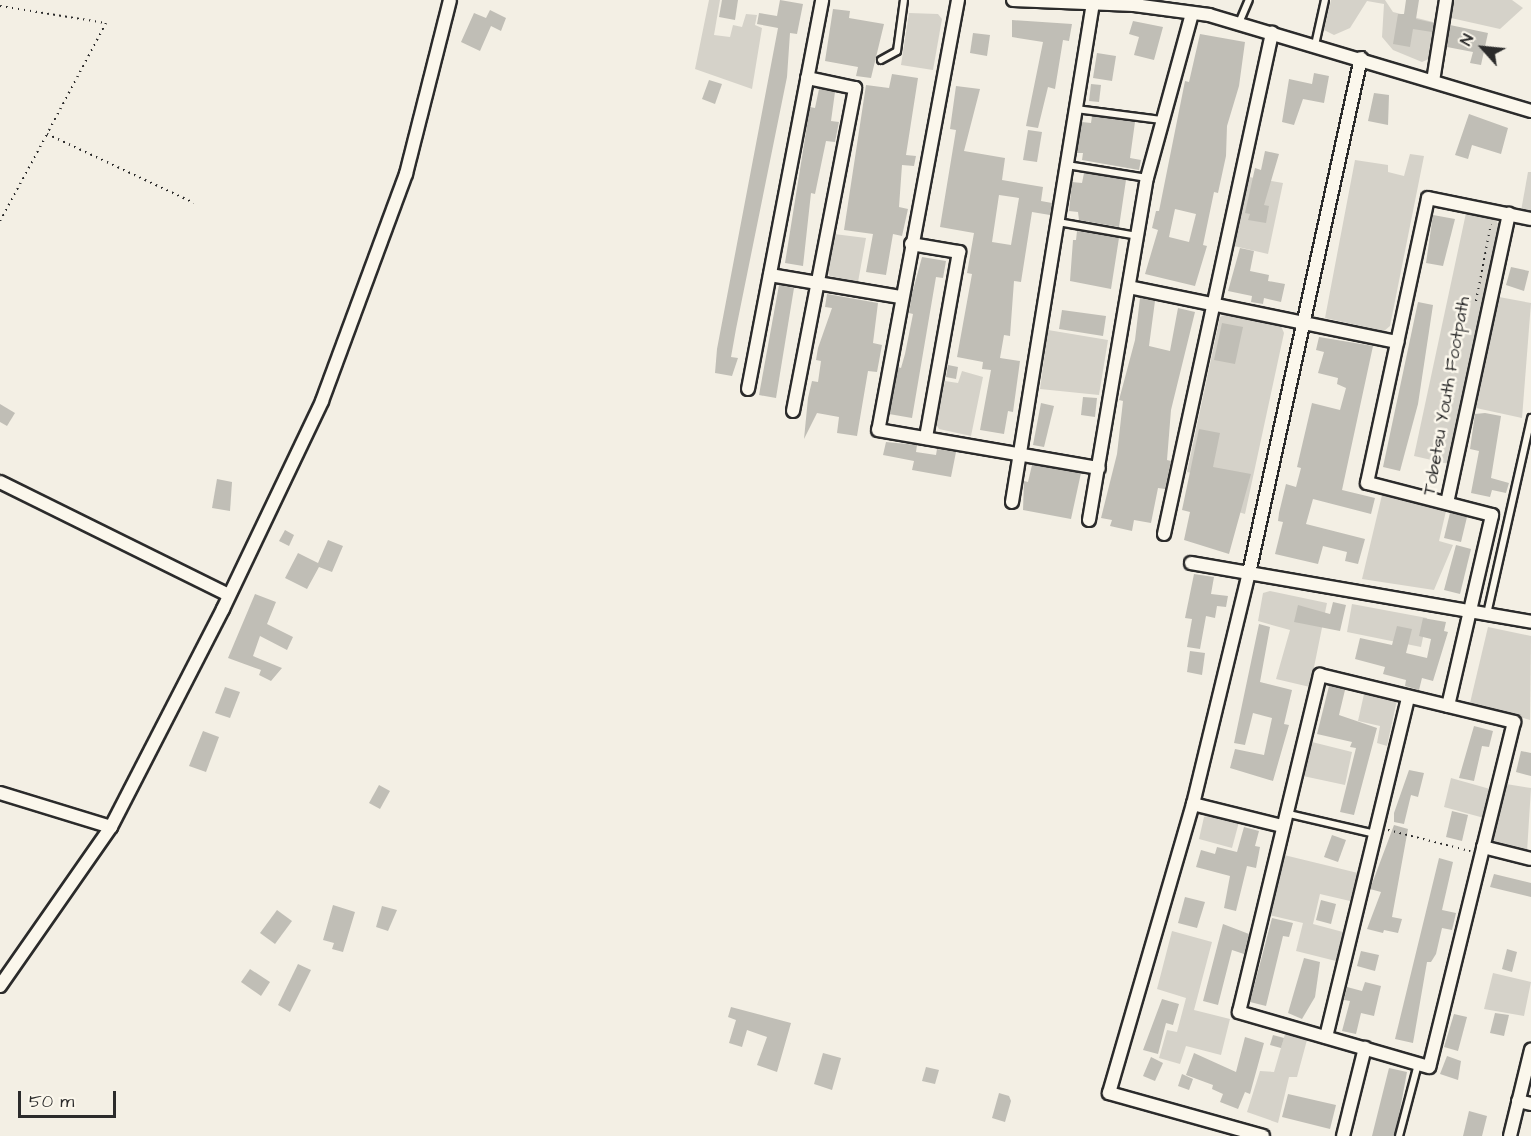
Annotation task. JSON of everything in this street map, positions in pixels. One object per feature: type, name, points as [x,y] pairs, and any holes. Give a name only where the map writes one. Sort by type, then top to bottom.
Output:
[{"type":"street","points":[[0,986],[111,827],[230,595],[322,400],[368,285],[406,174],[450,0]]},
{"type":"street","points":[[748,389],[822,0]]},
{"type":"street","points":[[958,0],[900,297],[879,430],[1099,468]]},
{"type":"street","points":[[1013,0],[1093,3],[1192,13],[1239,23],[1531,111]]},
{"type":"street","points":[[1433,81],[1446,0]]},
{"type":"street","points":[[1012,502],[1093,3]]},
{"type":"street","points":[[1089,520],[1147,178],[1192,13]]},
{"type":"street","points":[[1164,534],[1272,33]]},
{"type":"street","points":[[1263,1136],[1109,1093],[1193,804],[1249,573],[1361,58]]},
{"type":"street","points":[[793,411],[855,88],[807,78]]},
{"type":"street","points":[[1448,706],[1492,514],[1367,483],[1428,198],[1531,219]]},
{"type":"street","points":[[1447,503],[1509,214]]},
{"type":"street","points":[[911,244],[959,252],[926,438]]},
{"type":"street","points":[[770,275],[900,297]]},
{"type":"street","points":[[1129,287],[1397,342]]},
{"type":"street","points":[[0,482],[230,595]]},
{"type":"street","points":[[1191,563],[1531,622]]},
{"type":"street","points":[[1320,675],[1408,697],[1514,722],[1479,849],[1429,1066],[1239,1012],[1320,675]]},
{"type":"street","points":[[1326,1037],[1379,831],[1408,697]]},
{"type":"street","points":[[0,794],[111,827]]},
{"type":"street","points":[[1193,804],[1282,826]]},
{"type":"street","points":[[1479,849],[1531,859]]},
{"type":"street","points":[[1343,1136],[1365,1048]]},
{"type":"street","points":[[1510,1136],[1525,1103],[1531,1050]]},
{"type":"lane","points":[[881,60],[897,51],[904,0]]},
{"type":"lane","points":[[1239,23],[1249,0]]},
{"type":"lane","points":[[1315,45],[1325,0]]},
{"type":"lane","points":[[1076,109],[1161,120]]},
{"type":"lane","points":[[1067,165],[1147,178]]},
{"type":"lane","points":[[1058,222],[1137,236]]},
{"type":"lane","points":[[1487,614],[1531,418]]},
{"type":"lane","points":[[1285,813],[1379,831]]},
{"type":"lane","points":[[1399,1136],[1418,1063]]},
{"type":"path","points":[[0,6],[106,22],[0,221]]},
{"type":"path","points":[[47,134],[194,203]]},
{"type":"path","name":"Tobetsu Youth Footpath","points":[[1474,310],[1491,219]]},
{"type":"path","points":[[1379,831],[1479,849]]},
{"type":"shaded area","points":[[709,0],[720,0],[714,35],[730,37],[733,25],[742,27],[746,14],[757,15],[755,25],[762,28],[752,89],[695,69]]},
{"type":"shaded area","points":[[1331,0],[1385,0],[1393,12],[1437,23],[1431,58],[1422,62],[1393,50],[1382,37],[1384,4],[1367,1],[1350,28],[1334,35],[1324,30]]},
{"type":"shaded area","points":[[1453,0],[1512,0],[1523,8],[1500,29],[1451,18]]},
{"type":"shaded area","points":[[909,13],[938,14],[942,19],[933,70],[901,65]]},
{"type":"shaded area","points":[[1410,154],[1424,156],[1390,326],[1384,331],[1325,318],[1355,160],[1388,165],[1388,172],[1404,176]]},
{"type":"shaded area","points":[[1528,172],[1531,172],[1531,212],[1521,211]]},
{"type":"shaded area","points":[[1249,177],[1283,183],[1268,254],[1234,246]]},
{"type":"shaded area","points":[[1466,213],[1495,218],[1499,226],[1449,464],[1414,456]]},
{"type":"shaded area","points":[[834,234],[866,238],[858,282],[830,276],[827,272]]},
{"type":"shaded area","points":[[1499,297],[1531,303],[1522,418],[1476,408]]},
{"type":"shaded area","points":[[1226,314],[1281,326],[1284,333],[1245,514],[1216,505],[1221,479],[1187,472],[1220,317]]},
{"type":"shaded area","points":[[1048,330],[1108,340],[1099,395],[1040,389]]},
{"type":"shaded area","points":[[962,371],[983,377],[971,436],[939,429],[936,424],[945,381],[958,383]]},
{"type":"shaded area","points":[[1382,495],[1446,511],[1439,541],[1453,545],[1434,590],[1362,579]]},
{"type":"shaded area","points":[[1270,591],[1327,603],[1310,687],[1276,679],[1290,630],[1258,621],[1263,593]]},
{"type":"shaded area","points":[[1352,604],[1427,618],[1421,647],[1347,632]]},
{"type":"shaded area","points":[[1488,627],[1531,636],[1530,720],[1470,703]]},
{"type":"shaded area","points":[[1364,694],[1397,700],[1387,746],[1377,743],[1380,726],[1358,721]]},
{"type":"shaded area","points":[[1312,742],[1352,752],[1345,785],[1303,776]]},
{"type":"shaded area","points":[[1451,778],[1490,789],[1484,818],[1444,807]]},
{"type":"shaded area","points":[[1506,784],[1531,788],[1527,852],[1497,845],[1493,838]]},
{"type":"shaded area","points":[[1213,814],[1239,822],[1232,848],[1199,839],[1204,817]]},
{"type":"shaded area","points":[[1284,855],[1358,873],[1350,901],[1320,894],[1313,924],[1343,932],[1336,961],[1296,951],[1303,923],[1269,915]]},
{"type":"shaded area","points":[[1172,931],[1212,942],[1194,1010],[1230,1019],[1221,1055],[1186,1046],[1180,1064],[1159,1058],[1167,1030],[1177,1032],[1186,998],[1157,989]]},
{"type":"shaded area","points":[[1493,973],[1531,982],[1524,1016],[1484,1009]]},
{"type":"shaded area","points":[[1285,1034],[1307,1040],[1297,1077],[1289,1077],[1278,1123],[1247,1112],[1260,1071],[1274,1072]]},
{"type":"building","points":[[722,0],[738,0],[735,20],[719,17]]},
{"type":"building","points":[[780,0],[803,4],[797,34],[790,33],[787,77],[736,329],[731,357],[738,358],[732,376],[715,373],[717,349],[778,28],[757,24],[759,13],[777,16]]},
{"type":"building","points":[[1406,0],[1419,0],[1416,19],[1434,23],[1432,32],[1413,29],[1410,47],[1393,44],[1398,14],[1404,14]]},
{"type":"building","points":[[833,9],[850,11],[849,18],[884,24],[871,78],[856,76],[858,67],[825,61]]},
{"type":"building","points":[[490,10],[506,18],[501,31],[491,26],[480,51],[461,42],[474,13],[486,18]]},
{"type":"building","points":[[1012,20],[1072,24],[1069,41],[1063,40],[1055,89],[1048,87],[1038,128],[1026,126],[1043,42],[1012,37]]},
{"type":"building","points":[[1133,21],[1163,27],[1154,60],[1134,55],[1139,37],[1129,34]]},
{"type":"building","points":[[1450,25],[1488,33],[1481,65],[1470,63],[1473,52],[1447,47]]},
{"type":"building","points":[[973,33],[990,35],[987,56],[970,53]]},
{"type":"building","points":[[1200,34],[1245,42],[1239,86],[1227,126],[1226,156],[1218,193],[1214,192],[1203,245],[1207,246],[1195,286],[1145,274],[1158,230],[1152,228],[1156,211],[1159,211],[1185,81],[1189,82]],"holes":[[[1175,209],[1196,214],[1189,242],[1169,237]]]},
{"type":"building","points":[[1097,53],[1116,56],[1112,81],[1093,78]]},
{"type":"building","points":[[1314,73],[1329,76],[1324,103],[1303,99],[1294,125],[1282,122],[1289,79],[1312,84]]},
{"type":"building","points":[[892,74],[918,78],[906,155],[916,156],[914,166],[902,165],[899,207],[908,209],[902,236],[893,234],[886,275],[866,272],[873,234],[844,230],[866,85],[889,88]]},
{"type":"building","points":[[709,80],[722,84],[715,104],[702,99]]},
{"type":"building","points":[[1091,84],[1101,85],[1099,102],[1089,101]]},
{"type":"building","points":[[956,86],[980,89],[964,151],[1005,158],[1002,180],[1043,187],[1041,201],[1052,203],[1050,215],[1032,212],[1021,282],[1014,281],[1010,336],[1004,335],[1000,358],[1020,361],[1013,412],[1008,411],[1004,434],[980,430],[991,370],[982,369],[983,362],[957,357],[972,274],[967,273],[974,233],[940,227],[956,130],[950,129]],"holes":[[[999,195],[1019,198],[1011,245],[992,242]]]},
{"type":"building","points":[[819,89],[835,92],[831,121],[839,122],[835,142],[826,141],[815,194],[811,193],[803,266],[785,263],[810,107],[815,108]]},
{"type":"building","points":[[1374,93],[1389,95],[1388,125],[1368,121]]},
{"type":"building","points":[[1469,114],[1508,128],[1501,154],[1472,145],[1468,159],[1455,155]]},
{"type":"building","points":[[1092,116],[1135,122],[1130,158],[1141,160],[1139,170],[1082,160],[1083,153],[1077,153],[1082,122],[1091,123]]},
{"type":"building","points":[[1028,130],[1042,132],[1037,162],[1023,160]]},
{"type":"building","points":[[1265,151],[1279,154],[1264,205],[1269,206],[1266,223],[1248,220],[1250,214],[1245,213],[1255,168],[1261,170]]},
{"type":"building","points":[[1084,173],[1126,180],[1119,227],[1079,220],[1078,212],[1069,211],[1072,182],[1082,183]]},
{"type":"building","points":[[1433,215],[1455,219],[1443,266],[1426,263]]},
{"type":"building","points":[[1077,231],[1119,238],[1111,289],[1070,281],[1073,240],[1076,240]]},
{"type":"building","points":[[1240,248],[1254,251],[1250,271],[1269,275],[1268,281],[1285,284],[1281,302],[1264,298],[1263,304],[1251,302],[1252,296],[1228,291]]},
{"type":"building","points":[[922,257],[946,261],[943,278],[936,277],[912,418],[889,414],[898,367],[901,368],[905,354],[913,314],[909,313],[912,294]]},
{"type":"building","points":[[1511,267],[1529,271],[1524,291],[1506,285]]},
{"type":"building","points":[[779,285],[794,288],[776,398],[759,395]]},
{"type":"building","points":[[827,294],[878,303],[873,343],[882,345],[877,372],[868,371],[857,436],[837,433],[839,417],[817,413],[804,439],[812,381],[818,382],[821,361],[816,360],[818,348],[832,308],[825,307]]},
{"type":"building","points":[[1140,298],[1155,301],[1149,346],[1170,351],[1178,308],[1195,312],[1171,410],[1167,460],[1171,461],[1165,489],[1158,488],[1151,523],[1134,520],[1132,531],[1110,526],[1112,520],[1101,518],[1117,454],[1123,401],[1119,400],[1135,340]]},
{"type":"building","points":[[1418,302],[1433,305],[1418,404],[1400,471],[1383,467]]},
{"type":"building","points":[[1062,310],[1106,316],[1103,336],[1059,329]]},
{"type":"building","points":[[1222,323],[1243,327],[1235,364],[1214,360]]},
{"type":"building","points":[[1319,337],[1373,346],[1342,490],[1375,498],[1371,514],[1313,499],[1306,524],[1365,539],[1358,564],[1345,561],[1347,552],[1323,546],[1318,564],[1275,554],[1283,522],[1278,521],[1286,484],[1296,487],[1301,468],[1297,467],[1312,403],[1340,410],[1346,388],[1337,384],[1338,378],[1318,373],[1324,352],[1316,350]]},
{"type":"building","points":[[948,365],[958,367],[956,379],[946,377]]},
{"type":"building","points":[[1083,397],[1097,398],[1095,417],[1081,415]]},
{"type":"building","points":[[1041,403],[1054,406],[1044,447],[1033,445]]},
{"type":"building","points":[[0,404],[15,413],[7,426],[0,422]]},
{"type":"building","points":[[1475,414],[1501,416],[1491,478],[1509,483],[1506,493],[1492,490],[1490,497],[1471,493],[1479,451],[1470,449]]},
{"type":"building","points":[[1199,429],[1220,433],[1213,467],[1251,474],[1229,554],[1184,540],[1190,512],[1182,510]]},
{"type":"building","points":[[886,442],[917,445],[916,452],[936,455],[937,449],[956,452],[951,477],[912,470],[914,461],[883,455]]},
{"type":"building","points":[[1032,465],[1081,473],[1071,519],[1023,510],[1024,481],[1028,482]]},
{"type":"building","points":[[217,479],[232,482],[230,511],[212,508]]},
{"type":"building","points":[[1450,513],[1467,517],[1461,542],[1444,538]]},
{"type":"building","points":[[285,530],[294,535],[289,546],[279,541]]},
{"type":"building","points":[[328,540],[343,546],[332,572],[319,567],[307,589],[285,578],[298,553],[318,563]]},
{"type":"building","points":[[1456,545],[1471,549],[1460,594],[1444,590]]},
{"type":"building","points":[[1194,574],[1214,577],[1211,594],[1228,596],[1226,607],[1217,606],[1215,618],[1206,616],[1200,649],[1187,647],[1192,619],[1185,618]]},
{"type":"building","points":[[255,594],[276,602],[267,624],[293,637],[287,650],[260,636],[253,656],[282,668],[271,681],[259,675],[261,670],[228,658]]},
{"type":"building","points":[[1333,602],[1346,605],[1340,631],[1294,622],[1298,605],[1330,614]]},
{"type":"building","points":[[1423,618],[1446,622],[1444,631],[1448,632],[1433,681],[1422,678],[1419,690],[1405,686],[1406,680],[1383,674],[1385,667],[1355,659],[1360,638],[1392,645],[1397,626],[1412,629],[1406,653],[1427,658],[1431,639],[1419,636]]},
{"type":"building","points":[[1259,624],[1270,627],[1260,682],[1292,690],[1284,724],[1289,725],[1273,781],[1230,768],[1235,749],[1264,755],[1272,718],[1253,713],[1245,745],[1234,743]]},
{"type":"building","points":[[1190,651],[1205,653],[1202,675],[1187,672]]},
{"type":"building","points":[[1329,686],[1345,690],[1339,715],[1377,728],[1354,815],[1340,812],[1356,748],[1350,747],[1352,742],[1317,734]]},
{"type":"building","points":[[225,687],[240,692],[230,718],[215,713]]},
{"type":"building","points":[[1474,726],[1493,731],[1489,747],[1482,746],[1474,781],[1459,778]]},
{"type":"building","points":[[203,731],[219,737],[206,772],[189,766]]},
{"type":"building","points":[[1521,751],[1531,753],[1531,776],[1516,772]]},
{"type":"building","points":[[1409,770],[1424,773],[1418,797],[1411,795],[1404,824],[1394,822],[1394,813]]},
{"type":"building","points":[[379,785],[390,791],[380,809],[369,803]]},
{"type":"building","points":[[1452,811],[1468,815],[1462,841],[1446,837]]},
{"type":"building","points":[[1394,825],[1408,829],[1392,917],[1402,919],[1398,933],[1384,930],[1383,933],[1367,929],[1381,892],[1370,889]]},
{"type":"building","points":[[1244,827],[1259,831],[1255,846],[1260,847],[1256,868],[1247,866],[1236,911],[1224,908],[1230,876],[1196,867],[1201,850],[1215,854],[1217,847],[1237,852]]},
{"type":"building","points":[[1332,835],[1346,840],[1338,862],[1324,857]]},
{"type":"building","points":[[1439,858],[1453,862],[1442,910],[1456,913],[1452,930],[1442,928],[1436,954],[1431,962],[1427,962],[1413,1043],[1395,1039]]},
{"type":"building","points":[[1494,874],[1531,883],[1531,897],[1490,887]]},
{"type":"building","points":[[1185,897],[1205,902],[1197,928],[1178,923]]},
{"type":"building","points":[[1321,900],[1336,904],[1331,924],[1316,920]]},
{"type":"building","points":[[333,905],[355,912],[343,952],[332,949],[334,943],[323,940]]},
{"type":"building","points":[[382,906],[397,910],[388,931],[376,927]]},
{"type":"building","points":[[277,910],[292,921],[275,944],[260,933]]},
{"type":"building","points":[[1272,918],[1293,923],[1289,937],[1283,936],[1266,1006],[1250,1002]]},
{"type":"building","points":[[1223,924],[1249,934],[1244,954],[1232,950],[1218,1005],[1203,1001]]},
{"type":"building","points":[[1507,949],[1517,952],[1512,972],[1502,969]]},
{"type":"building","points":[[1361,951],[1379,955],[1375,971],[1357,966]]},
{"type":"building","points":[[1304,958],[1320,962],[1315,997],[1302,1019],[1288,1013]]},
{"type":"building","points":[[298,964],[311,970],[290,1012],[278,1005]]},
{"type":"building","points":[[250,969],[270,982],[261,996],[241,982]]},
{"type":"building","points":[[1365,982],[1381,986],[1374,1016],[1361,1013],[1356,1034],[1342,1031],[1350,1001],[1344,1000],[1347,987],[1362,991]]},
{"type":"building","points":[[1162,999],[1179,1004],[1173,1025],[1166,1023],[1158,1054],[1143,1050]]},
{"type":"building","points":[[731,1007],[791,1023],[777,1072],[757,1065],[767,1037],[747,1030],[742,1047],[729,1043],[736,1020],[728,1017]]},
{"type":"building","points":[[1495,1013],[1509,1015],[1504,1036],[1490,1033]]},
{"type":"building","points":[[1454,1014],[1467,1017],[1458,1051],[1444,1047]]},
{"type":"building","points":[[1273,1035],[1284,1038],[1281,1048],[1270,1045]]},
{"type":"building","points":[[1245,1037],[1264,1043],[1250,1094],[1245,1092],[1238,1109],[1220,1102],[1223,1094],[1212,1089],[1213,1085],[1186,1075],[1194,1053],[1236,1072]]},
{"type":"building","points":[[823,1053],[841,1058],[832,1090],[814,1084]]},
{"type":"building","points":[[1447,1056],[1461,1061],[1458,1080],[1440,1074]]},
{"type":"building","points":[[1151,1057],[1163,1063],[1155,1081],[1143,1076]]},
{"type":"building","points":[[926,1067],[939,1070],[935,1084],[922,1081]]},
{"type":"building","points":[[1389,1068],[1407,1072],[1394,1136],[1372,1136]]},
{"type":"building","points":[[1182,1074],[1193,1079],[1189,1090],[1178,1086]]},
{"type":"building","points":[[999,1093],[1009,1096],[1011,1101],[1005,1122],[992,1118]]},
{"type":"building","points":[[1288,1094],[1336,1105],[1330,1129],[1282,1117]]},
{"type":"building","points":[[1469,1111],[1487,1116],[1482,1136],[1463,1136]]}]
